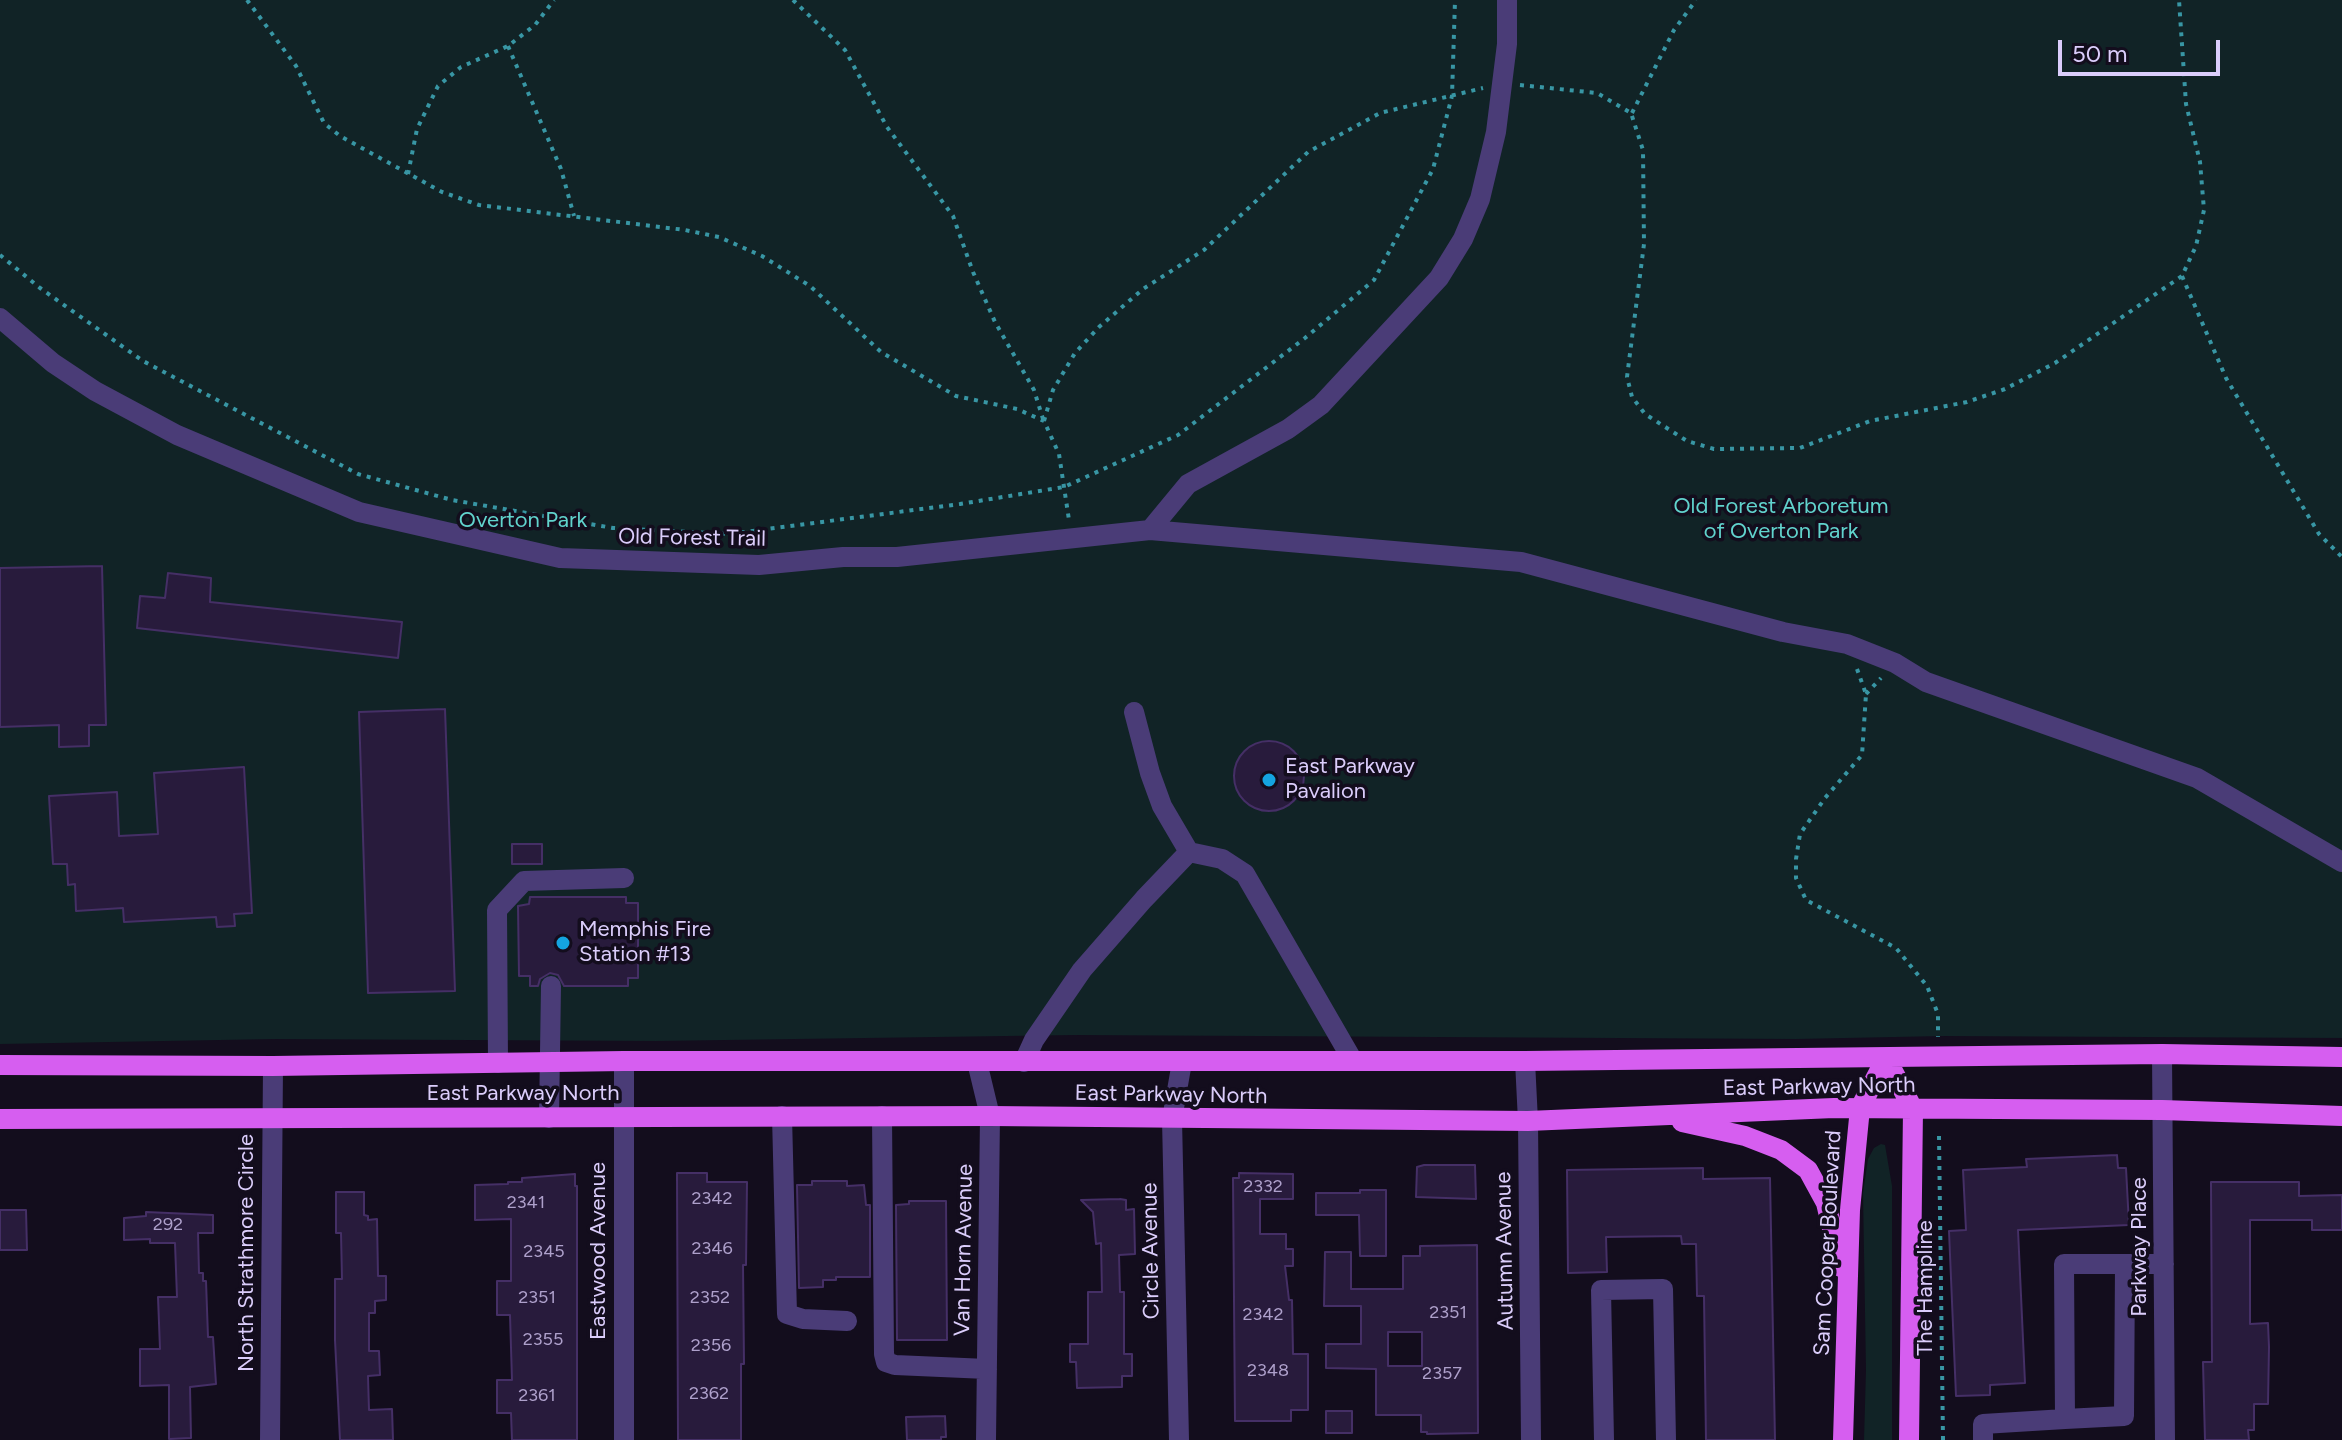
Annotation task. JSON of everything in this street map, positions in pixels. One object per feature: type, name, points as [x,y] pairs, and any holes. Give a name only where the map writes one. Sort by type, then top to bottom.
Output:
[{"type":"main road","name":"East Parkway North","points":[[0,1065],[1525,1061],[2162,1054],[2342,1057]]},
{"type":"main road","name":"Sam Cooper Boulevard","points":[[1843,1440],[1850,1210],[1860,1108],[1886,1058]]},
{"type":"main road","points":[[1886,1058],[1913,1109],[1909,1440]]},
{"type":"main road","name":"East Parkway North","points":[[0,1119],[990,1116],[1528,1121],[1860,1108],[2162,1110],[2342,1116]]},
{"type":"main road","points":[[1654,1116],[1745,1136],[1781,1150],[1808,1170],[1826,1203],[1848,1296]]},
{"type":"street","points":[[1150,530],[1188,484],[1288,429],[1321,405],[1439,278],[1463,239],[1480,199],[1496,132],[1507,44],[1507,0]]},
{"type":"street","name":"Old Forest Trail","points":[[0,318],[53,363],[95,391],[177,435],[359,512],[560,558],[759,565],[843,557],[897,557],[1150,530],[1521,562],[1783,632],[1847,644],[1895,663],[1926,682],[2197,778],[2342,862]]},
{"type":"street","points":[[1134,712],[1162,806],[1189,852],[1222,859],[1245,874],[1353,1061]]},
{"type":"street","points":[[1024,1062],[1034,1040],[1082,970],[1189,852]]},
{"type":"street","points":[[498,1063],[497,910],[524,881],[624,878]]},
{"type":"street","points":[[549,1118],[551,986]]},
{"type":"street","name":"Parkway Place","points":[[2162,1054],[2165,1440]]},
{"type":"street","name":"Eastwood Avenue","points":[[624,1061],[624,1440]]},
{"type":"street","name":"Autumn Avenue","points":[[1525,1061],[1531,1440]]},
{"type":"street","name":"Van Horn Avenue","points":[[977,1062],[990,1116],[986,1440]]},
{"type":"street","name":"Circle Avenue","points":[[1179,1440],[1172,1119],[1182,1062]]},
{"type":"street","name":"North Strathmore Circle","points":[[270,1440],[273,1066]]},
{"type":"street","points":[[782,1116],[787,1314],[803,1319],[847,1321]]},
{"type":"street","points":[[882,1116],[886,1362],[987,1369]]},
{"type":"street","points":[[2065,1419],[2064,1264],[2164,1264]]},
{"type":"street","points":[[1983,1440],[1983,1424],[2124,1416],[2125,1265]]},
{"type":"street","points":[[1604,1440],[1601,1290],[1663,1289],[1666,1440]]},
{"type":"path","points":[[247,0],[296,66],[324,123],[340,136],[442,192],[479,205],[685,230],[719,237],[810,286],[881,352],[956,396],[1017,409],[1044,421]]},
{"type":"path","points":[[408,174],[417,129],[438,86],[461,67],[508,46],[535,25],[554,0]]},
{"type":"path","points":[[793,0],[845,50],[887,127],[953,216],[989,310],[1034,390],[1059,454],[1069,522],[1077,525]]},
{"type":"path","points":[[0,255],[40,288],[143,361],[358,474],[452,500],[613,528],[729,534],[1064,487],[1178,435],[1305,338],[1374,280],[1433,169],[1452,96],[1455,0]]},
{"type":"path","points":[[1631,113],[1674,30],[1696,0]]},
{"type":"path","points":[[1044,421],[1053,390],[1075,353],[1099,327],[1143,289],[1204,250],[1308,152],[1380,113],[1502,83],[1597,93],[1631,113],[1643,150],[1644,244],[1627,377],[1632,397],[1645,414],[1687,441],[1714,449],[1800,448],[1870,421],[1967,402],[2005,389],[2055,363],[2182,276],[2196,246],[2204,210],[2200,162],[2186,104],[2179,0]]},
{"type":"path","points":[[508,46],[561,169],[574,216]]},
{"type":"path","points":[[2182,276],[2226,378],[2319,534],[2342,557]]},
{"type":"path","points":[[1866,694],[1862,755],[1825,798],[1800,834],[1796,878],[1806,900],[1896,948],[1927,986],[1938,1014],[1938,1037]]},
{"type":"path","name":"The Hampline","points":[[1939,1136],[1943,1440]]},
{"type":"green space","name":"Overton Park","points":[[0,0],[2342,0],[2342,1038],[1076,1035],[656,1041],[274,1039],[0,1044]]},
{"type":"green space","points":[[1885,1145],[1892,1186],[1892,1440],[1864,1440],[1863,1193],[1868,1159],[1874,1148]]},
{"type":"building","points":[[102,566],[106,725],[89,725],[89,746],[59,747],[59,725],[0,727],[0,568]]},
{"type":"building","points":[[168,573],[211,578],[210,602],[402,622],[398,658],[137,628],[140,596],[165,598]]},
{"type":"building","points":[[445,709],[455,991],[368,993],[359,712]]},
{"type":"building","name":"East Parkway Pavalion","points":[[1269,741],[1294,751],[1304,776],[1294,801],[1269,811],[1244,801],[1234,776],[1244,751]]},
{"type":"building","points":[[244,767],[252,913],[234,914],[235,926],[217,927],[216,917],[124,922],[123,908],[76,911],[75,884],[68,885],[67,864],[53,864],[49,796],[117,792],[119,836],[158,834],[154,773]]},
{"type":"building","points":[[512,844],[542,844],[542,864],[512,864]]},
{"type":"building","points":[[530,897],[626,897],[626,903],[638,903],[638,978],[628,978],[628,986],[564,986],[558,975],[550,973],[540,979],[538,986],[530,986],[530,976],[519,976],[518,906],[529,904]]},
{"type":"building","points":[[2117,1155],[2118,1168],[2126,1168],[2129,1225],[2018,1230],[2025,1383],[1990,1385],[1990,1395],[1956,1396],[1949,1231],[1966,1230],[1963,1170],[2027,1167],[2026,1159]]},
{"type":"building","points":[[1475,1165],[1476,1199],[1416,1197],[1417,1167]]},
{"type":"building","points":[[1703,1168],[1703,1179],[1770,1178],[1775,1440],[1706,1440],[1704,1296],[1697,1296],[1696,1244],[1682,1244],[1681,1236],[1606,1237],[1607,1272],[1568,1273],[1567,1170]]},
{"type":"building","points":[[677,1173],[707,1173],[707,1182],[747,1182],[741,1440],[678,1440]]},
{"type":"building","points":[[1239,1173],[1293,1174],[1293,1199],[1260,1199],[1260,1234],[1286,1234],[1286,1249],[1293,1249],[1293,1266],[1285,1266],[1289,1300],[1292,1300],[1293,1354],[1308,1354],[1308,1410],[1291,1410],[1291,1421],[1235,1421],[1233,1178],[1239,1178]]},
{"type":"building","points":[[575,1174],[577,1440],[512,1440],[511,1413],[497,1413],[497,1380],[512,1380],[510,1315],[497,1315],[497,1281],[511,1281],[511,1219],[475,1220],[475,1185],[508,1184],[522,1182],[522,1178]]},
{"type":"building","points":[[812,1181],[847,1181],[847,1186],[864,1185],[866,1205],[870,1205],[870,1277],[836,1277],[836,1280],[823,1280],[823,1287],[799,1288],[797,1185],[812,1185]]},
{"type":"building","points":[[2211,1182],[2299,1182],[2299,1196],[2342,1195],[2342,1230],[2312,1230],[2312,1220],[2250,1220],[2250,1324],[2268,1323],[2269,1347],[2268,1404],[2254,1404],[2254,1430],[2248,1430],[2249,1440],[2205,1440],[2203,1362],[2212,1362]]},
{"type":"building","points":[[1360,1190],[1386,1190],[1386,1256],[1360,1256],[1359,1215],[1316,1215],[1316,1193],[1360,1193]]},
{"type":"building","points":[[336,1192],[364,1192],[364,1215],[368,1216],[368,1220],[377,1219],[378,1276],[386,1276],[386,1300],[375,1301],[375,1313],[369,1313],[369,1351],[379,1351],[380,1375],[368,1376],[369,1410],[392,1409],[393,1440],[340,1440],[335,1279],[342,1279],[341,1233],[336,1233]]},
{"type":"building","points":[[1081,1200],[1126,1200],[1126,1210],[1134,1209],[1135,1254],[1119,1255],[1120,1292],[1124,1292],[1124,1354],[1132,1354],[1132,1376],[1122,1376],[1122,1387],[1077,1388],[1076,1362],[1070,1362],[1070,1344],[1088,1344],[1088,1292],[1102,1292],[1101,1243],[1096,1244],[1093,1212]]},
{"type":"building","points":[[909,1201],[946,1201],[947,1340],[897,1340],[896,1205],[909,1204]]},
{"type":"building","points":[[0,1210],[26,1210],[27,1250],[0,1250]]},
{"type":"building","points":[[146,1212],[213,1215],[213,1233],[198,1233],[199,1273],[203,1273],[203,1281],[206,1281],[208,1337],[213,1337],[216,1384],[190,1387],[191,1438],[169,1439],[169,1385],[140,1386],[140,1349],[160,1349],[158,1297],[177,1297],[175,1243],[150,1243],[150,1239],[124,1240],[124,1218],[146,1216]]},
{"type":"building","points":[[1477,1245],[1478,1433],[1427,1434],[1421,1432],[1421,1415],[1376,1415],[1376,1369],[1326,1368],[1326,1344],[1361,1344],[1361,1306],[1324,1306],[1325,1252],[1351,1252],[1351,1289],[1403,1289],[1403,1256],[1420,1256],[1420,1246]],"holes":[[[1388,1332],[1422,1332],[1422,1366],[1388,1366]]]},
{"type":"building","points":[[1326,1411],[1352,1411],[1352,1433],[1326,1433]]},
{"type":"building","points":[[945,1416],[946,1437],[941,1437],[941,1440],[907,1440],[906,1417]]},
{"type":"place","name":"East Parkway Pavalion","points":[[1269,780]]},
{"type":"place","name":"Memphis Fire Station #13","points":[[563,943]]},
{"type":"park label","name":"Old Forest Arboretum of Overton Park","points":[[1781,520]]}]
